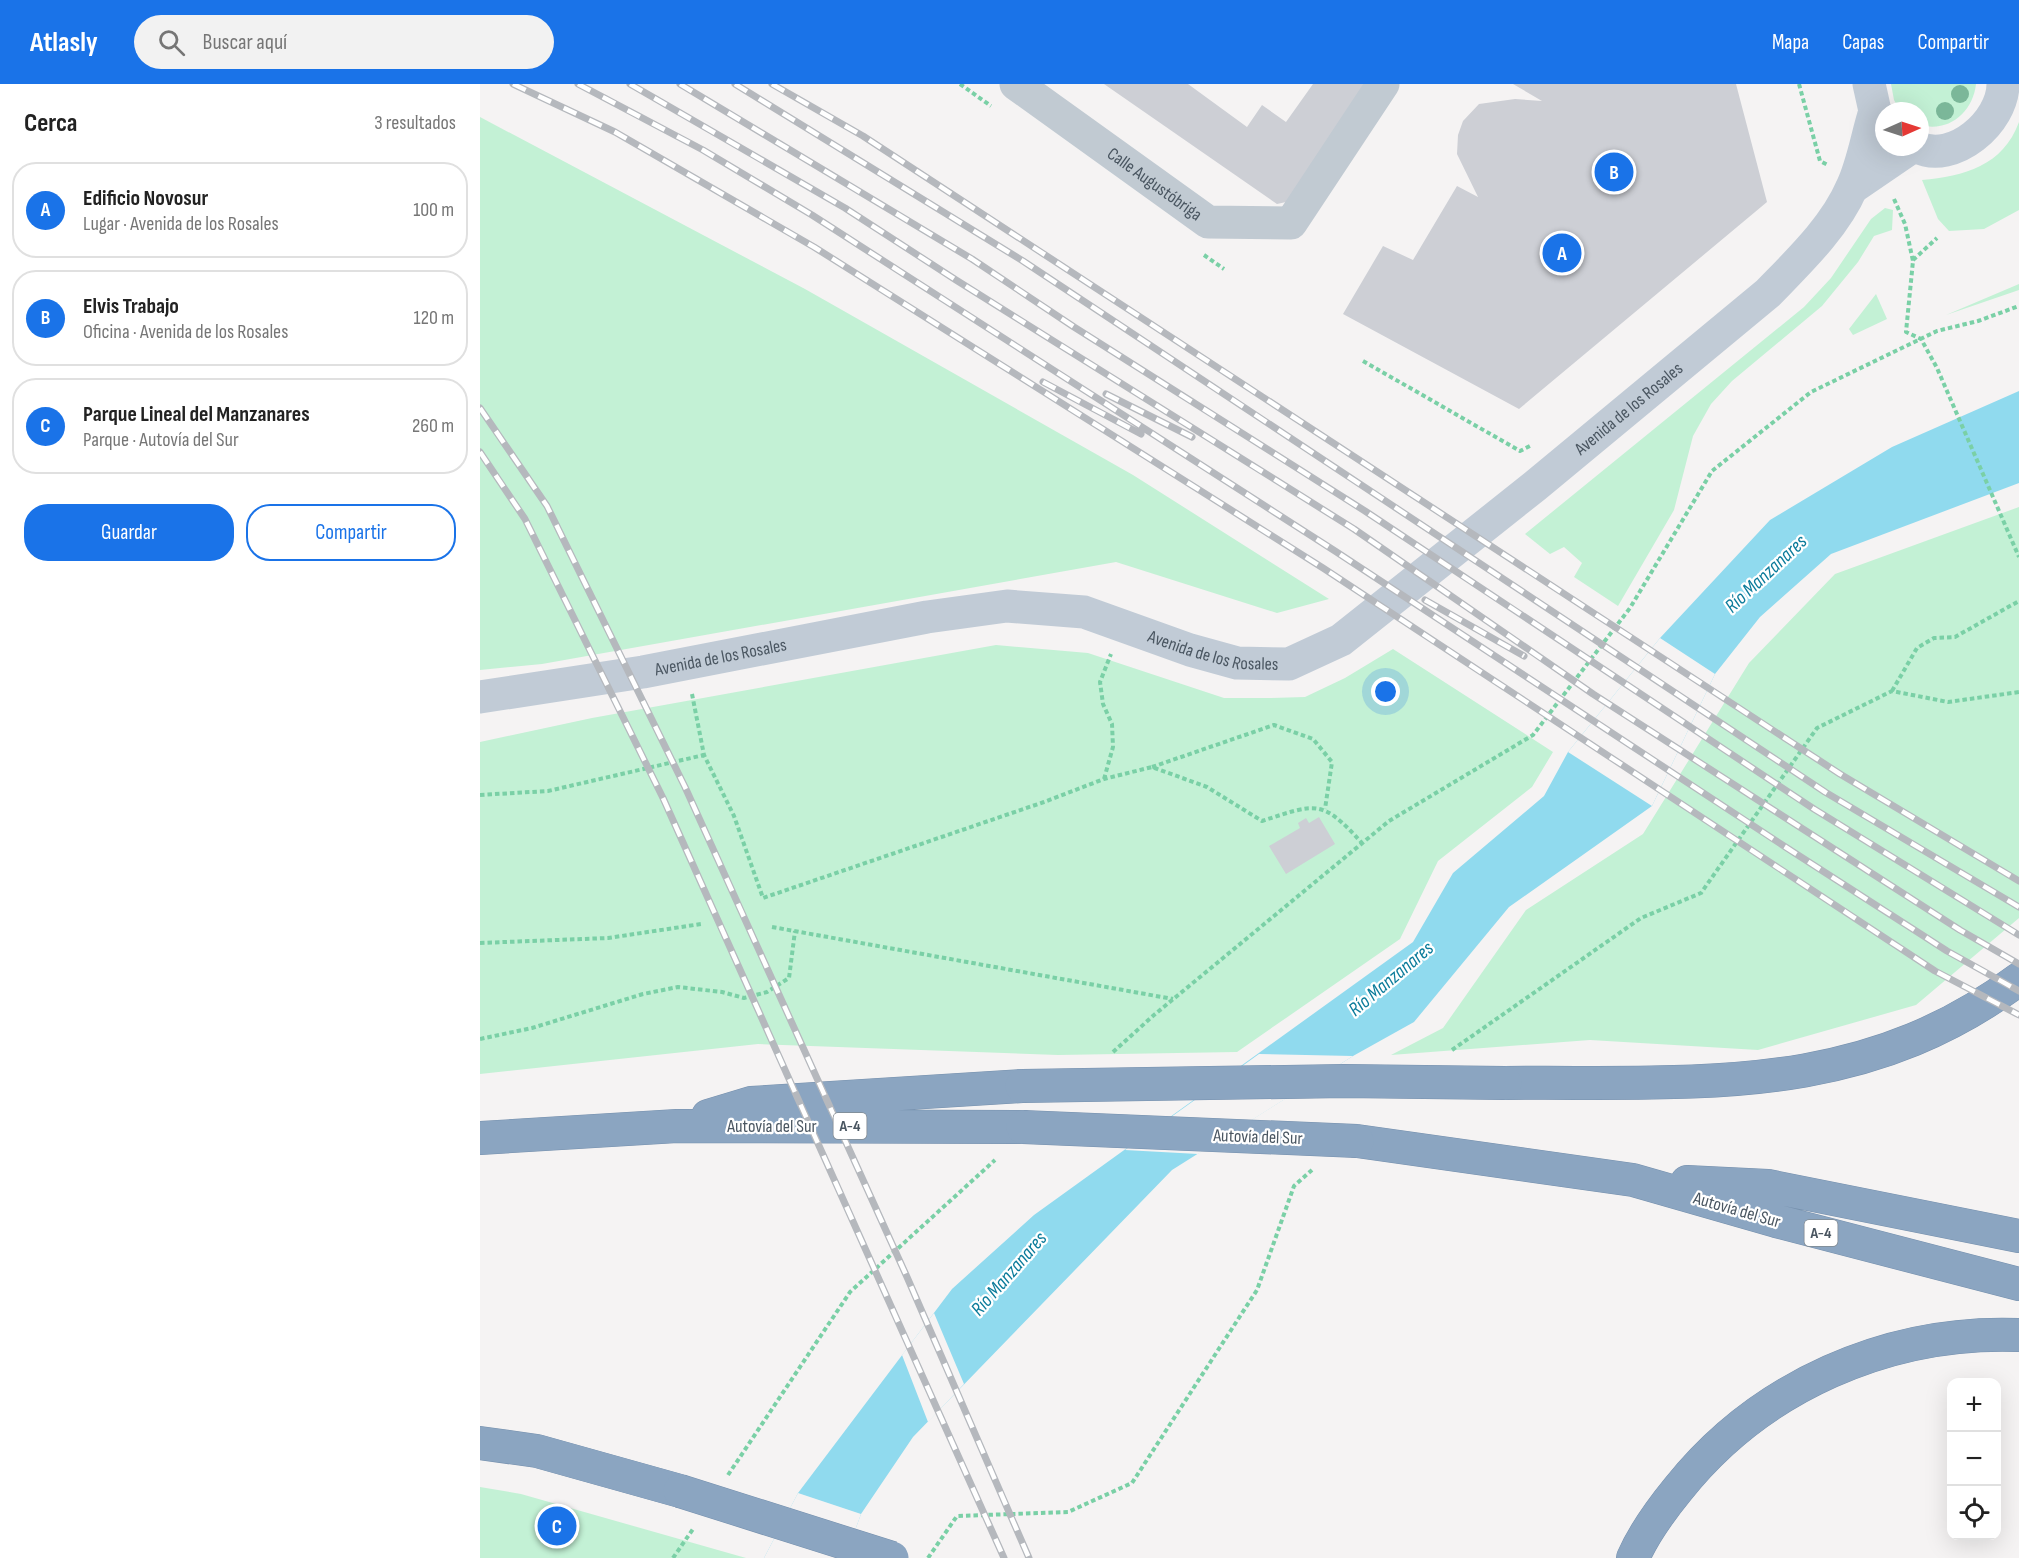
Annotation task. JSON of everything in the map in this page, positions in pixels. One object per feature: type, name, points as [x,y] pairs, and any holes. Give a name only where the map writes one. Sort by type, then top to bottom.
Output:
[{"type":"highway","points":[[677,1126],[751,1103],[1022,1086],[1344,1081],[1692,1082],[1804,1073],[1870,1057],[1922,1037],[1957,1019],[2019,979]]},
{"type":"highway","name":"Autovía del Sur","points":[[480,1138],[677,1126],[1023,1126],[1357,1141],[1633,1180],[1776,1221],[2015,1282]]},
{"type":"highway","points":[[1633,1180],[1768,1186],[2019,1236]]},
{"type":"highway","points":[[1633,1558],[1642,1537],[1692,1472],[1732,1433],[1768,1405],[1817,1376],[1866,1356],[1915,1343],[1960,1336],[2012,1335]]},
{"type":"highway","points":[[480,1443],[537,1451],[680,1491],[892,1558]]},
{"type":"street","name":"Calle Augustóbriga","points":[[1016,84],[1208,222],[1291,223],[1383,84]]},
{"type":"street","points":[[1929,150],[1942,149],[1970,140],[1991,121],[2003,95],[2003,84]]},
{"type":"street","name":"Avenida de los Rosales","points":[[480,697],[643,672],[927,617],[1007,606],[1044,607],[1084,612],[1190,650],[1237,663],[1289,664],[1341,640],[1768,293],[1798,262],[1830,223],[1844,178],[1875,108]]},
{"type":"street","name":"Avenida de los Rosales","points":[[1844,178],[1894,156]]},
{"type":"path","points":[[1799,84],[1820,162],[1844,178]]},
{"type":"path","points":[[1891,192],[1905,224],[1913,261],[1906,332],[1922,339],[1937,368],[2019,557]]},
{"type":"path","points":[[1913,261],[1937,238]]},
{"type":"path","points":[[1110,1055],[1173,999],[1389,821],[1533,735],[1630,608],[1712,471],[1811,392],[1937,331],[1978,321],[2019,306]]},
{"type":"path","points":[[1362,361],[1520,451]]},
{"type":"path","points":[[1892,691],[1917,648],[1934,638],[1955,637],[2019,601]]},
{"type":"path","points":[[1104,779],[1113,747],[1112,724],[1103,704],[1100,682],[1115,648],[1119,624]]},
{"type":"path","points":[[691,686],[704,755],[734,816],[763,898],[1044,802],[1104,779],[1152,767],[1274,725],[1313,739],[1332,762],[1325,808]]},
{"type":"path","points":[[480,795],[548,791],[704,755]]},
{"type":"path","points":[[1152,767],[1207,787],[1262,821],[1296,810],[1325,808],[1338,816],[1362,843]]},
{"type":"path","points":[[480,943],[608,938],[701,924]]},
{"type":"path","points":[[772,927],[1173,999]]},
{"type":"path","points":[[480,1039],[532,1028],[643,994],[678,987],[715,991],[744,998],[766,992],[789,978],[795,931]]},
{"type":"path","points":[[725,1479],[850,1292],[997,1158]]},
{"type":"path","points":[[673,1558],[699,1519]]},
{"type":"green space","points":[[1891,84],[1976,84],[1974,94],[1965,111],[1950,123],[1941,126],[1929,127],[1929,102],[1895,102]]},
{"type":"green space","points":[[480,117],[805,289],[1133,475],[1329,599],[1277,613],[1116,562],[542,664],[480,670]]},
{"type":"green space","points":[[2019,122],[2019,210],[1984,229],[1949,231],[1938,219],[1922,180],[1967,171],[1992,159],[2012,137]]},
{"type":"green space","points":[[1885,208],[1893,210],[1892,230],[1874,236],[1858,262],[1822,306],[1732,381],[1711,404],[1693,436],[1674,510],[1618,606],[1574,577],[1582,563],[1564,547],[1550,554],[1525,534],[1804,307],[1831,278],[1871,219]]},
{"type":"green space","points":[[2019,284],[2019,290],[1946,315]]},
{"type":"green space","points":[[1876,294],[1887,319],[1853,335],[1849,329]]},
{"type":"green space","points":[[2019,507],[2019,918],[1916,1005],[1758,1050],[1590,1040],[1391,1055],[1443,1028],[1526,910],[1643,834],[1749,663],[1835,574]]},
{"type":"green space","points":[[996,645],[1088,653],[1224,698],[1305,697],[1345,678],[1393,649],[1553,752],[1532,787],[1438,861],[1400,939],[1237,1052],[1058,1055],[758,1044],[480,1074],[480,742],[592,718]]},
{"type":"green space","points":[[480,1487],[521,1494],[746,1558],[480,1558]]},
{"type":"water","name":"Río Manzanares","points":[[2019,391],[2019,483],[1831,554],[1760,617],[1715,674],[1652,806],[1509,907],[1414,1022],[1353,1056],[1172,1170],[913,1437],[861,1514],[845,1558],[764,1558],[798,1493],[952,1289],[1034,1215],[1413,942],[1453,873],[1544,796],[1568,752],[1660,638],[1770,520],[1892,447]]},
{"type":"pier","points":[[1660,638],[1715,674],[1652,806],[1568,752]]},
{"type":"pier","points":[[1259,1054],[1353,1056],[1198,1154],[1125,1150]]},
{"type":"pier","points":[[934,1313],[964,1384],[928,1422],[902,1355]]},
{"type":"pier","points":[[798,1493],[861,1514],[845,1558],[764,1558]]},
{"type":"building","points":[[1104,84],[1188,84],[1247,127],[1262,105],[1286,122],[1313,84],[1375,84],[1295,200],[1277,204]]},
{"type":"building","points":[[1513,84],[1736,84],[1767,202],[1519,409],[1343,314],[1383,246],[1413,260],[1457,186],[1478,197],[1457,154],[1458,135],[1463,121],[1479,104],[1515,99],[1542,101]]},
{"type":"building","points":[[1319,817],[1335,844],[1286,874],[1269,846],[1300,828],[1298,823],[1306,818],[1309,823]]},
{"type":"railway","points":[[513,84],[615,132],[814,247],[1323,568],[1935,971],[2019,1015]]},
{"type":"railway","points":[[578,84],[703,150],[812,215],[1335,551],[1947,951],[2019,991]]},
{"type":"railway","points":[[630,84],[845,208],[1354,529],[1593,694],[1960,930],[2019,964]]},
{"type":"railway","points":[[680,84],[972,259],[1074,327],[1365,511],[1814,809],[2019,935]]},
{"type":"railway","points":[[735,84],[1023,261],[1825,792],[2019,907]]},
{"type":"railway","points":[[772,84],[863,136],[1840,774],[2019,881]]},
{"type":"railway","points":[[1043,382],[1141,434]]},
{"type":"railway","points":[[1106,394],[1192,437]]},
{"type":"railway","points":[[480,408],[547,506],[685,787],[907,1277],[1029,1558]]},
{"type":"railway","points":[[480,452],[525,519],[663,798],[1004,1558]]},
{"type":"railway","points":[[1425,600],[1524,656]]},
{"type":"place","name":"Elvis Trabajo","points":[[1614,172]]},
{"type":"place","name":"Edificio Novosur","points":[[1562,253]]},
{"type":"place","name":"Parque Lineal del Manzanares","points":[[557,1526]]}]
